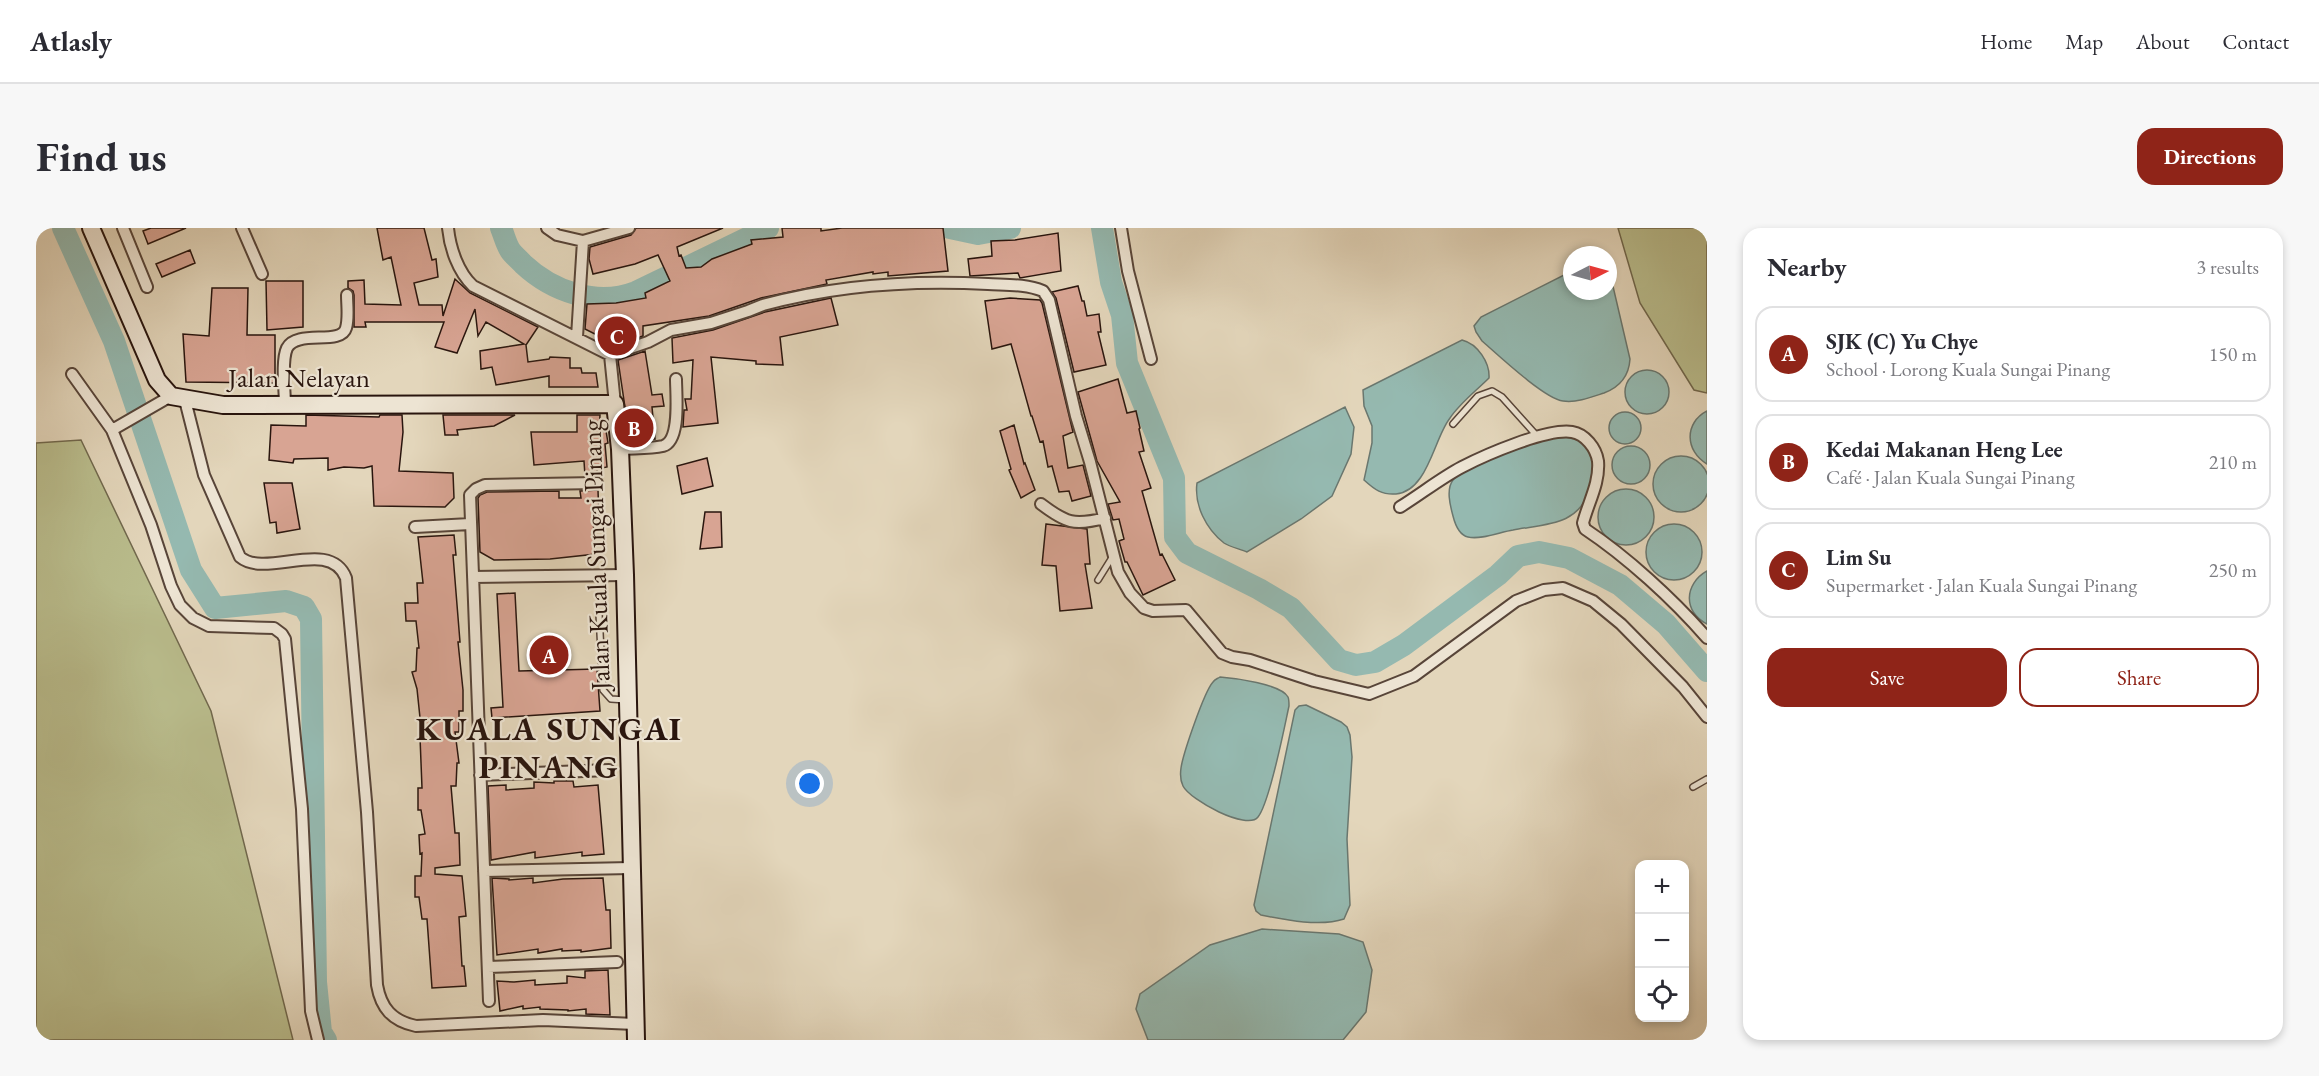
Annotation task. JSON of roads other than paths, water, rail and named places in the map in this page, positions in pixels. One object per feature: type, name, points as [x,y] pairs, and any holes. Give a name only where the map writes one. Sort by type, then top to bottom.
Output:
[{"type":"street","points":[[91,228],[157,380],[178,398],[204,475],[240,557],[251,562],[323,560],[338,567],[346,578],[367,812],[377,985],[379,996],[388,1013],[399,1021],[416,1026],[543,1020],[636,1032]]},
{"type":"street","points":[[123,228],[147,288]]},
{"type":"street","points":[[242,228],[262,274]]},
{"type":"street","points":[[448,228],[451,246],[467,281],[473,286],[577,332],[610,355],[653,340],[671,330],[711,322],[763,304],[867,286],[892,283],[947,283],[1024,286],[1038,289],[1043,291],[1049,300],[1076,416],[1118,572],[1141,606],[1153,611],[1186,610],[1222,653],[1314,681],[1369,694],[1414,676],[1516,601],[1544,590],[1568,589],[1593,601],[1621,624],[1683,687],[1707,717]]},
{"type":"street","points":[[547,228],[557,236],[583,242],[629,228]]},
{"type":"street","points":[[1122,228],[1128,271],[1151,359]]},
{"type":"street","points":[[577,332],[583,242]]},
{"type":"street","points":[[285,405],[287,349],[298,339],[335,336],[343,333],[347,325],[347,295]]},
{"type":"street","name":"Jalan Kuala Sungai Pinang","points":[[610,355],[620,449],[625,574],[630,868],[636,1032]]},
{"type":"street","points":[[72,374],[112,430],[151,525],[171,586],[180,605],[193,618],[209,626],[274,628],[285,639],[302,809],[311,1011],[318,1040]]},
{"type":"street","points":[[620,449],[662,446],[669,443],[675,431],[676,379]]},
{"type":"street","points":[[112,430],[144,412],[178,398]]},
{"type":"street","name":"Jalan Nelayan","points":[[178,398],[223,405],[615,404]]},
{"type":"street","points":[[1400,507],[1461,467],[1514,445],[1538,437],[1571,432],[1578,434],[1591,444],[1596,453],[1598,472],[1584,518],[1585,529],[1684,611],[1707,638]]},
{"type":"street","points":[[489,1001],[470,495],[485,485],[597,483]]},
{"type":"street","points":[[1041,504],[1066,521],[1092,521],[1105,518]]},
{"type":"street","points":[[415,527],[470,524]]},
{"type":"street","points":[[473,577],[625,574]]},
{"type":"street","points":[[480,776],[609,770]]},
{"type":"street","points":[[484,871],[630,868]]},
{"type":"street","points":[[488,967],[617,962]]},
{"type":"lane","points":[[1453,424],[1478,396],[1492,391],[1502,397],[1538,437]]},
{"type":"lane","points":[[1098,580],[1113,554]]},
{"type":"lane","points":[[599,614],[603,690],[611,699],[628,700]]},
{"type":"lane","points":[[1693,787],[1707,779]]},
{"type":"water","points":[[1563,276],[1563,300],[1616,300],[1630,359],[1628,370],[1623,380],[1610,390],[1579,400],[1563,401],[1534,385],[1482,341],[1474,326],[1481,317]]},
{"type":"water","points":[[1462,340],[1468,342],[1482,355],[1489,378],[1463,402],[1450,418],[1416,484],[1407,491],[1396,494],[1387,494],[1375,489],[1364,480],[1372,443],[1372,426],[1364,406],[1363,390]]},
{"type":"water","points":[[1647,370],[1662,377],[1669,392],[1662,407],[1647,414],[1632,407],[1625,392],[1632,377]]},
{"type":"water","points":[[1345,407],[1354,427],[1351,454],[1332,496],[1301,519],[1247,552],[1226,544],[1212,531],[1199,508],[1197,483]]},
{"type":"water","points":[[1707,411],[1707,464],[1694,452],[1690,437],[1694,423]]},
{"type":"water","points":[[1625,412],[1636,417],[1641,428],[1636,439],[1625,444],[1614,439],[1609,428],[1614,417]]},
{"type":"water","points":[[1558,435],[1576,437],[1589,446],[1591,453],[1594,468],[1589,490],[1577,511],[1569,517],[1548,524],[1479,537],[1468,537],[1462,534],[1455,522],[1450,502],[1449,492],[1453,480],[1486,459]]},
{"type":"water","points":[[1631,446],[1644,452],[1650,465],[1644,478],[1631,484],[1618,478],[1612,465],[1618,452]]},
{"type":"water","points":[[1676,456],[1686,456],[1701,464],[1707,473],[1709,484],[1707,495],[1701,504],[1686,512],[1676,512],[1665,507],[1658,500],[1653,489],[1653,479],[1658,468],[1665,461]]},
{"type":"water","points":[[1620,489],[1632,489],[1642,493],[1650,501],[1654,517],[1650,533],[1642,541],[1632,545],[1620,545],[1610,541],[1602,533],[1598,523],[1598,511],[1602,501],[1610,493]]},
{"type":"water","points":[[1668,524],[1680,524],[1690,528],[1698,536],[1702,552],[1698,568],[1690,576],[1680,580],[1668,580],[1658,576],[1650,568],[1646,558],[1646,546],[1650,536],[1658,528]]},
{"type":"water","points":[[1707,571],[1707,624],[1694,612],[1689,598],[1694,583]]},
{"type":"water","points":[[1220,677],[1267,685],[1284,692],[1289,699],[1272,781],[1263,809],[1258,817],[1252,820],[1231,817],[1207,806],[1188,792],[1181,780],[1183,761],[1199,710],[1209,688]]},
{"type":"water","points":[[1306,705],[1341,722],[1347,727],[1350,735],[1352,757],[1347,839],[1350,905],[1344,919],[1335,921],[1303,922],[1281,919],[1261,915],[1256,911],[1254,905],[1295,710],[1299,706]]},
{"type":"water","points":[[1262,929],[1339,934],[1363,942],[1372,970],[1366,1012],[1343,1040],[1148,1040],[1136,1009],[1140,994],[1210,945]]},
{"type":"waterway","points":[[63,228],[114,341],[191,570],[215,608],[286,601],[304,607],[311,619],[316,982],[321,1032],[326,1040]]},
{"type":"waterway","points":[[501,228],[511,252],[535,274],[576,294],[606,298],[636,292],[768,228]]},
{"type":"waterway","points":[[950,228],[978,234],[1010,228]]},
{"type":"waterway","points":[[1102,228],[1111,282],[1122,315],[1127,363],[1174,478],[1175,537],[1187,553],[1259,589],[1291,608],[1339,660],[1356,665],[1375,662],[1404,645],[1498,575],[1518,556],[1539,552],[1569,558],[1620,585],[1666,624],[1707,671]]},
{"type":"place","name":"Lim Su","points":[[617,336]]},
{"type":"place","name":"Kedai Makanan Heng Lee","points":[[634,428]]},
{"type":"place","name":"SJK (C) Yu Chye","points":[[549,655]]},
{"type":"district","name":"KUALA SUNGAI PINANG","points":[[549,747]]}]
